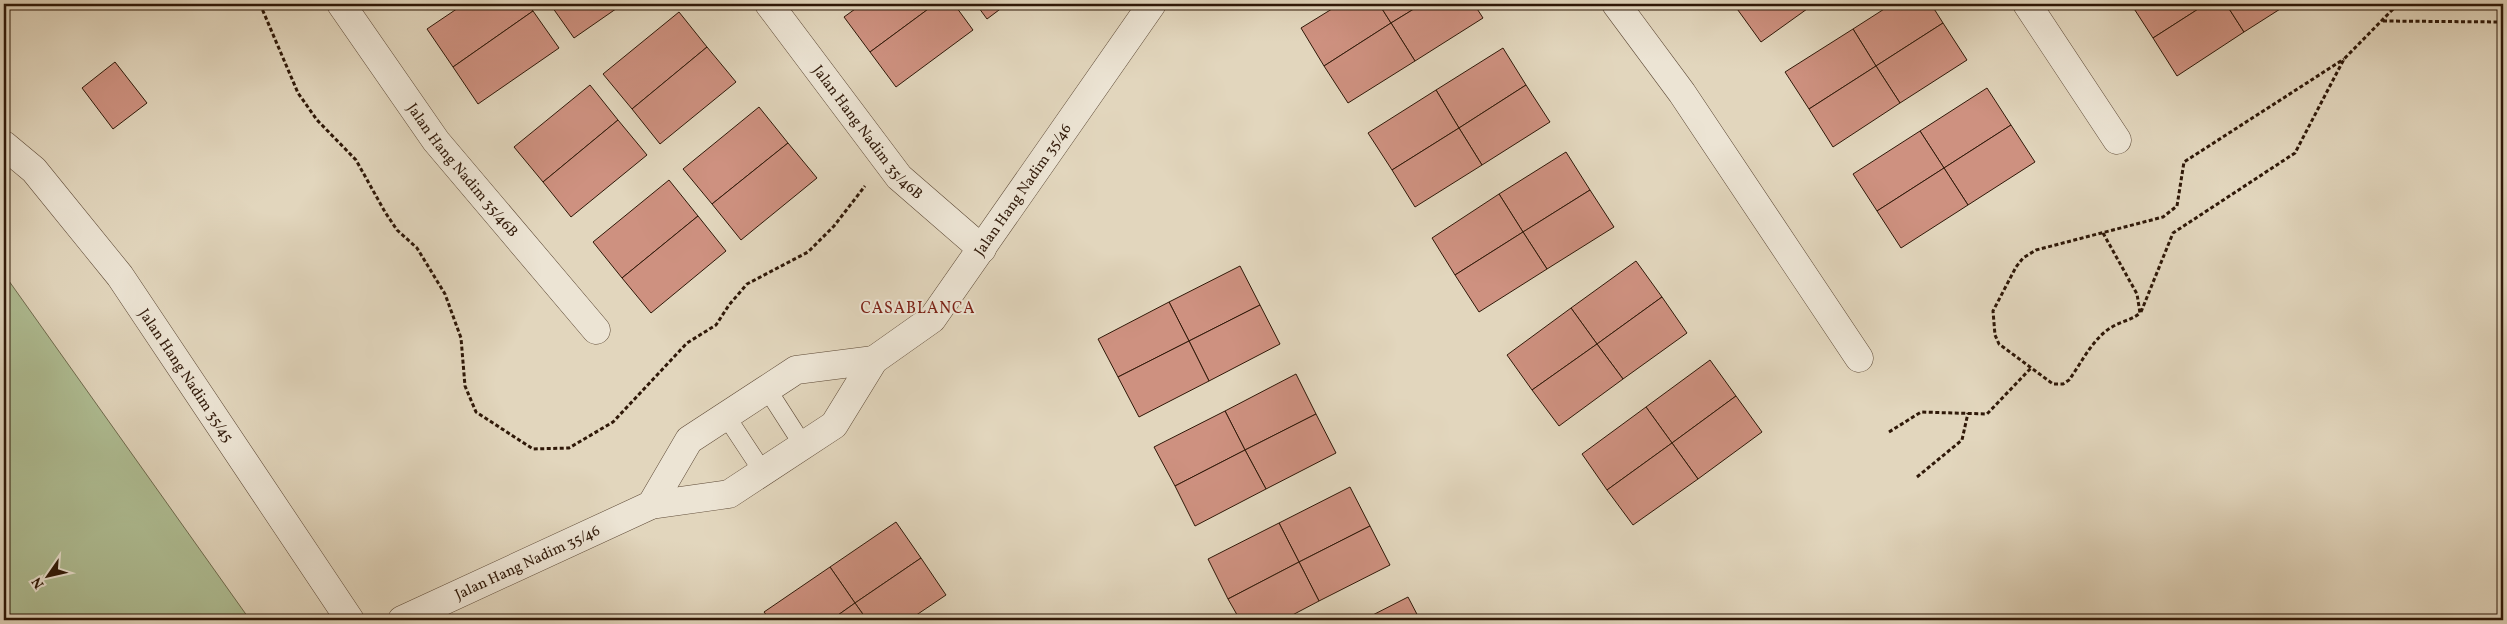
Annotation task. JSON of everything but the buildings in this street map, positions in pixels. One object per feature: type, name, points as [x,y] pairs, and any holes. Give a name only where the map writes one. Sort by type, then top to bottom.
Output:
[{"type":"street","name":"Jalan Hang Nadim 35/46B","points":[[341,4],[436,141],[596,330]]},
{"type":"street","name":"Jalan Hang Nadim 35/46B","points":[[769,4],[899,177],[982,249]]},
{"type":"street","name":"Jalan Hang Nadim 35/46","points":[[402,620],[652,505],[729,494],[834,425],[874,360],[932,319],[1152,4]]},
{"type":"street","points":[[1616,4],[1682,93],[1859,358]]},
{"type":"street","points":[[2028,4],[2117,140]]},
{"type":"street","name":"Jalan Hang Nadim 35/45","points":[[4,146],[34,170],[120,276],[350,620]]},
{"type":"street","name":"Jalan Hang Nadim 35/46","points":[[652,505],[689,440],[796,370],[874,360]]},
{"type":"lane","points":[[767,389],[803,445]]},
{"type":"lane","points":[[726,416],[763,472]]},
{"type":"path","points":[[2344,59],[2295,153],[2173,233],[2140,313],[2133,319],[2113,326],[2100,336],[2069,380],[2063,384],[2053,384],[1999,344],[1995,335],[1993,311],[2016,267],[2023,258],[2036,250],[2163,217],[2177,206],[2184,162],[2344,59],[2398,4]]},
{"type":"path","points":[[2382,21],[2503,22]]},
{"type":"path","points":[[2103,233],[2137,294],[2140,313]]},
{"type":"path","points":[[1889,432],[1921,412],[1987,414],[2031,368]]},
{"type":"path","points":[[1917,477],[1962,440],[1968,413]]},
{"type":"green space","points":[[4,274],[250,620],[4,620]]},
{"type":"district","name":"CASABLANCA","points":[[918,307]]}]
